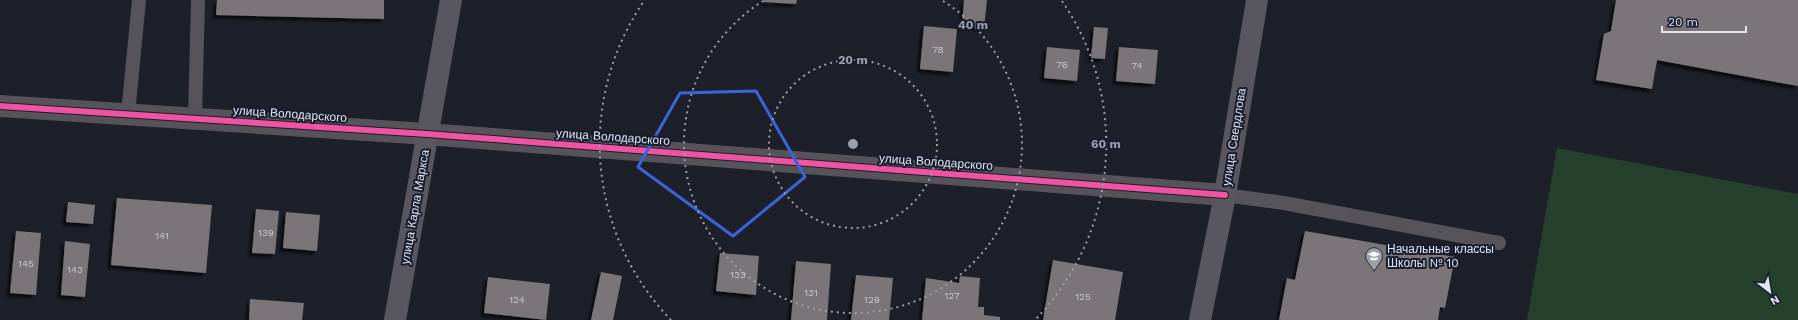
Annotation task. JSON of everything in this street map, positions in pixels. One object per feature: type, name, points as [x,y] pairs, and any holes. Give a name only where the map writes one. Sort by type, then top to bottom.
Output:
[{"type":"street","name":"улица Карла Маркса","points":[[395,320],[451,0]]},
{"type":"street","name":"улица Свердлова","points":[[1200,320],[1225,195],[1257,0]]},
{"type":"street","name":"улица Володарского","points":[[0,106],[427,134],[1225,195]]},
{"type":"lane","points":[[128,114],[139,0]]},
{"type":"lane","points":[[195,118],[198,0]]},
{"type":"lane","points":[[1225,195],[1284,203],[1499,243]]},
{"type":"highlighted area","points":[[756,91],[805,177],[733,236],[638,167],[680,93]]},
{"type":"green space","points":[[1557,148],[1798,194],[1798,320],[1527,320]]},
{"type":"building","points":[[217,0],[384,0],[384,19],[216,15]]},
{"type":"building","points":[[763,0],[797,0],[796,4],[763,2]]},
{"type":"building","points":[[964,0],[987,0],[984,28],[962,26]]},
{"type":"building","points":[[1616,0],[1798,0],[1798,86],[1657,60],[1652,89],[1596,80],[1604,34],[1611,31]]},
{"type":"building","points":[[924,26],[957,29],[953,72],[920,69]]},
{"type":"building","points":[[1094,27],[1108,28],[1105,59],[1091,58]]},
{"type":"building","points":[[1047,47],[1080,50],[1077,81],[1044,78]]},
{"type":"building","points":[[1119,47],[1158,50],[1155,84],[1116,81]]},
{"type":"building","points":[[117,198],[212,205],[206,273],[111,265]]},
{"type":"building","points":[[68,202],[95,205],[93,224],[66,222]]},
{"type":"building","points":[[256,209],[279,211],[275,254],[252,253]]},
{"type":"building","points":[[286,212],[320,215],[317,251],[283,248]]},
{"type":"building","points":[[16,231],[41,233],[36,295],[10,293]]},
{"type":"building","name":"Начальные классы Школы № 10","points":[[1305,231],[1455,257],[1445,308],[1440,307],[1438,320],[1279,320],[1287,278],[1295,280]]},
{"type":"building","points":[[65,241],[90,244],[85,297],[61,295]]},
{"type":"building","points":[[720,253],[759,256],[756,295],[716,291]]},
{"type":"building","points":[[1053,260],[1123,272],[1115,320],[1043,320]]},
{"type":"building","points":[[796,261],[831,264],[827,320],[791,320]]},
{"type":"building","points":[[601,272],[622,276],[613,320],[591,320]]},
{"type":"building","points":[[856,275],[893,278],[889,320],[851,320]]},
{"type":"building","points":[[960,276],[980,278],[978,307],[984,307],[984,315],[1000,317],[1000,320],[922,320],[926,278],[959,283]]},
{"type":"building","points":[[488,277],[550,284],[546,320],[484,313]]},
{"type":"building","points":[[250,299],[304,303],[302,320],[249,320]]},
{"type":"cycle path","points":[[0,106],[427,134],[1225,195]]},
{"type":"place","name":"Начальные классы Школы № 10","points":[[1374,271]]}]
